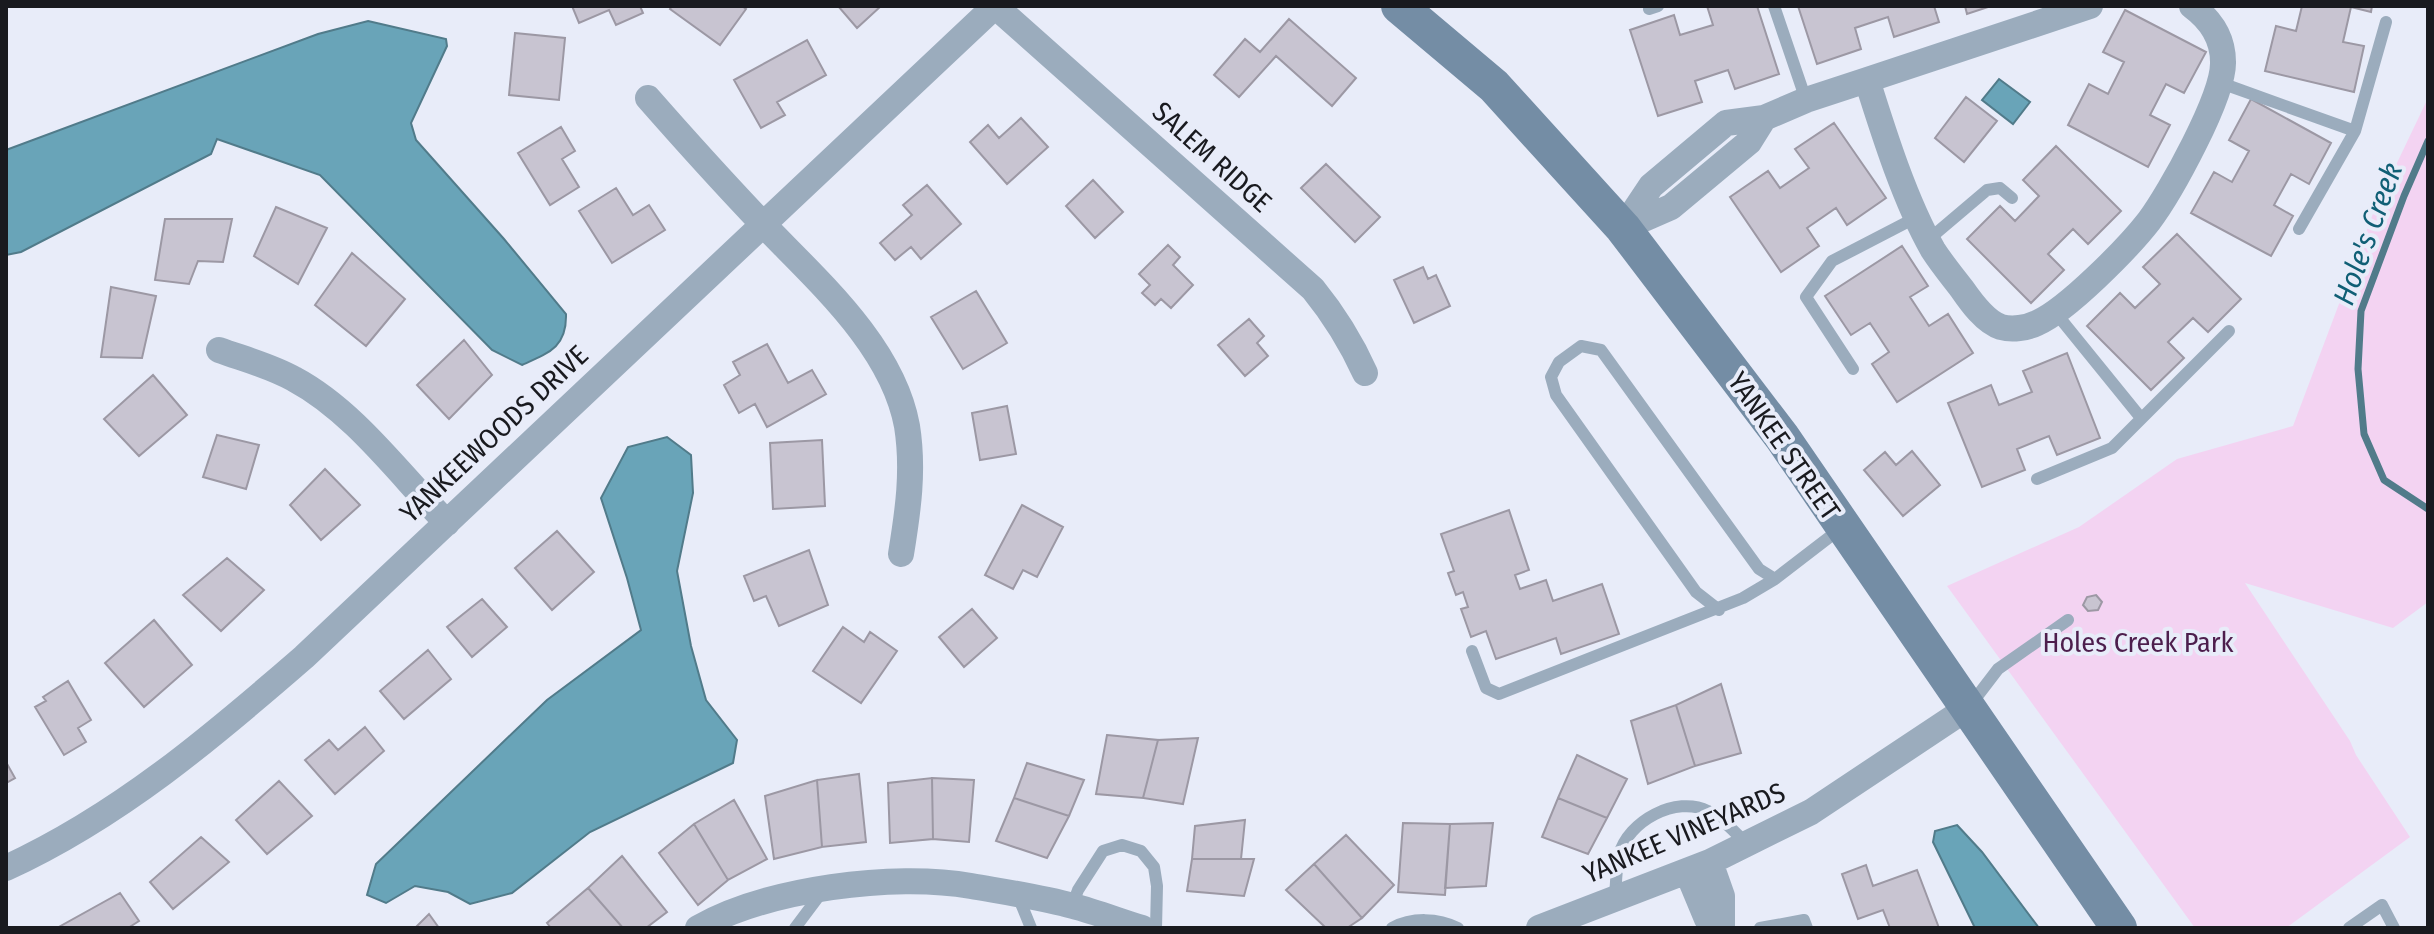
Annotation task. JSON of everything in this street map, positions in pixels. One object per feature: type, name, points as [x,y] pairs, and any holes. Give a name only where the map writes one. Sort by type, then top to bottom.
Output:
[{"type":"street","name":"YANKEEWOODS DRIVE","points":[[6,868],[95,821],[217,733],[304,657],[995,6]]},
{"type":"street","name":"SALEM RIDGE","points":[[995,6],[1313,289],[1350,340],[1365,373]]},
{"type":"street","name":"YANKEE STREET","points":[[1399,6],[1494,86],[1623,228],[1782,437],[2119,928]]},
{"type":"street","points":[[1623,228],[1671,207],[1749,142],[1764,118],[1806,100],[2090,6]]},
{"type":"street","points":[[1867,80],[1923,229],[1968,298],[1998,326],[2020,328],[2036,324],[2055,312],[2121,253],[2149,221],[2168,192],[2221,83],[2224,64],[2222,46],[2208,20],[2192,6]]},
{"type":"street","points":[[648,98],[869,341],[886,367],[907,424],[911,465],[901,554]]},
{"type":"street","points":[[219,350],[278,371],[321,396],[345,416],[447,523]]},
{"type":"street","name":"YANKEE VINEYARDS","points":[[1539,928],[1699,866],[1811,812],[1969,707]]},
{"type":"street","points":[[1699,866],[1707,919],[1716,928]]},
{"type":"street","points":[[1699,866],[1722,896],[1722,928]]},
{"type":"street","points":[[698,928],[743,908],[824,889],[857,884],[914,882],[970,885],[1072,906],[1142,928]]},
{"type":"lane","points":[[1774,6],[1806,100]]},
{"type":"lane","points":[[2299,229],[2355,131],[2386,22]]},
{"type":"lane","points":[[2221,83],[2355,131]]},
{"type":"lane","points":[[1853,369],[1806,297],[1832,261],[1923,229],[1987,190],[2000,188],[2012,198]]},
{"type":"lane","points":[[2055,312],[2141,418]]},
{"type":"lane","points":[[2037,479],[2112,448],[2229,331]]},
{"type":"lane","points":[[1719,610],[1696,592],[1556,395],[1551,377],[1559,362],[1581,346],[1601,350],[1759,569],[1775,579]]},
{"type":"lane","points":[[1472,651],[1486,688],[1499,694],[1719,610],[1775,579],[1843,528]]},
{"type":"lane","points":[[1969,707],[1998,669],[2068,620]]},
{"type":"lane","points":[[1615,899],[1620,853],[1636,829],[1660,810],[1684,805],[1708,811],[1747,843]]},
{"type":"lane","points":[[1072,906],[1078,890],[1103,851],[1122,845],[1141,851],[1154,867],[1156,928]]},
{"type":"lane","points":[[795,928],[824,889]]},
{"type":"lane","points":[[1018,896],[1031,928]]},
{"type":"lane","points":[[2349,928],[2382,905],[2394,928]]},
{"type":"lane","points":[[1392,928],[1427,919],[1458,928]]},
{"type":"lane","points":[[1760,928],[1804,920],[1807,928]]},
{"type":"green space","name":"Holes Creek Park","points":[[2428,98],[2428,602],[2393,628],[2245,583],[2410,837],[2286,928],[2195,928],[1947,586],[2079,527],[2177,459],[2293,426],[2374,211]]},
{"type":"water","points":[[368,21],[446,39],[447,46],[411,123],[416,140],[566,314],[560,341],[548,352],[522,365],[492,350],[320,175],[217,139],[211,154],[21,252],[6,255],[6,150],[318,34]]},
{"type":"water","points":[[1999,79],[2030,102],[2013,124],[1982,100]]},
{"type":"water","points":[[667,437],[691,455],[693,493],[677,571],[691,646],[706,700],[737,740],[733,763],[590,832],[512,893],[470,904],[448,892],[415,886],[386,903],[367,895],[376,864],[547,700],[641,630],[601,498],[628,447]]},
{"type":"water","points":[[1957,825],[1982,852],[2039,928],[1975,928],[1933,842],[1935,831]]},
{"type":"building","points":[[572,6],[640,6],[643,13],[616,25],[609,10],[579,23]]},
{"type":"building","points":[[672,6],[742,6],[746,9],[720,45],[670,9]]},
{"type":"building","points":[[838,6],[881,6],[857,28]]},
{"type":"building","points":[[1707,6],[1757,6],[1779,74],[1735,89],[1728,70],[1695,81],[1702,102],[1658,116],[1630,30],[1674,15],[1680,35],[1713,25]]},
{"type":"building","points":[[1798,6],[1934,6],[1939,22],[1894,37],[1888,17],[1855,28],[1861,49],[1817,64]]},
{"type":"building","points":[[1965,6],[1991,6],[1967,14]]},
{"type":"building","points":[[2302,6],[2372,6],[2371,12],[2351,7],[2343,42],[2364,46],[2354,92],[2265,71],[2276,26],[2296,31]]},
{"type":"building","points":[[2125,10],[2206,52],[2184,93],[2166,84],[2150,115],[2170,125],[2148,167],[2068,125],[2089,84],[2108,94],[2124,62],[2103,52]]},
{"type":"building","points":[[1289,19],[1356,78],[1332,106],[1276,56],[1239,97],[1214,75],[1245,39],[1260,52]]},
{"type":"building","points":[[515,33],[565,38],[559,100],[509,95]]},
{"type":"building","points":[[807,40],[826,75],[777,102],[785,115],[761,128],[734,80]]},
{"type":"building","points":[[1966,97],[1997,121],[1964,162],[1935,138]]},
{"type":"building","points":[[2251,99],[2331,143],[2309,184],[2291,174],[2274,205],[2293,216],[2271,256],[2191,213],[2214,172],[2232,182],[2249,151],[2229,140]]},
{"type":"building","points":[[1021,118],[1048,147],[1007,184],[970,142],[988,125],[999,138]]},
{"type":"building","points":[[1834,123],[1886,198],[1847,225],[1836,208],[1807,228],[1819,246],[1781,272],[1730,197],[1768,171],[1780,188],[1809,168],[1795,149]]},
{"type":"building","points":[[561,127],[575,151],[562,159],[579,187],[550,205],[518,153]]},
{"type":"building","points":[[2056,146],[2121,211],[2088,244],[2073,229],[2048,254],[2064,270],[2031,303],[1967,239],[2000,206],[2015,221],[2039,196],[2023,180]]},
{"type":"building","points":[[1326,164],[1380,217],[1355,242],[1301,188]]},
{"type":"building","points":[[1093,180],[1123,212],[1095,238],[1066,206]]},
{"type":"building","points":[[927,185],[961,224],[921,259],[911,247],[895,260],[880,243],[912,215],[903,205]]},
{"type":"building","points":[[616,188],[633,215],[649,205],[665,230],[612,263],[579,211]]},
{"type":"building","points":[[276,207],[327,228],[298,284],[254,256]]},
{"type":"building","points":[[165,219],[232,219],[223,262],[198,261],[189,284],[155,280]]},
{"type":"building","points":[[2177,234],[2241,299],[2208,332],[2193,318],[2168,342],[2184,358],[2151,390],[2087,326],[2120,293],[2135,308],[2160,284],[2143,267]]},
{"type":"building","points":[[1168,245],[1180,257],[1173,265],[1193,285],[1171,308],[1161,299],[1155,305],[1142,293],[1150,285],[1139,274]]},
{"type":"building","points":[[1902,246],[1928,286],[1910,297],[1929,326],[1948,314],[1973,353],[1897,402],[1872,364],[1889,352],[1870,323],[1851,335],[1825,296]]},
{"type":"building","points":[[352,253],[405,299],[366,346],[315,305]]},
{"type":"building","points":[[1423,267],[1428,279],[1436,275],[1450,306],[1414,323],[1394,280]]},
{"type":"building","points":[[111,287],[156,296],[142,358],[101,357]]},
{"type":"building","points":[[976,291],[1007,343],[963,369],[931,317]]},
{"type":"building","points":[[1249,319],[1264,336],[1257,343],[1268,356],[1245,376],[1218,345]]},
{"type":"building","points":[[464,340],[492,375],[449,419],[417,385]]},
{"type":"building","points":[[767,344],[788,383],[812,370],[826,394],[767,427],[755,404],[739,413],[724,385],[740,375],[733,362]]},
{"type":"building","points":[[2067,353],[2100,438],[2057,455],[2049,436],[2017,449],[2025,470],[1982,487],[1948,403],[1991,385],[1999,405],[2032,392],[2023,371]]},
{"type":"building","points":[[153,375],[187,415],[139,456],[104,419]]},
{"type":"building","points":[[1007,406],[1016,454],[980,460],[972,413]]},
{"type":"building","points":[[217,435],[259,445],[246,489],[203,477]]},
{"type":"building","points":[[822,440],[825,506],[773,509],[770,443]]},
{"type":"building","points":[[1912,451],[1940,485],[1903,516],[1864,470],[1885,452],[1896,465]]},
{"type":"building","points":[[325,469],[360,505],[321,540],[290,505]]},
{"type":"building","points":[[1022,505],[1063,527],[1037,577],[1023,570],[1013,589],[985,575]]},
{"type":"building","points":[[1509,510],[1529,570],[1515,575],[1520,589],[1546,580],[1553,601],[1602,584],[1619,634],[1561,654],[1556,638],[1496,659],[1486,631],[1471,637],[1461,609],[1468,607],[1463,592],[1456,595],[1448,573],[1454,571],[1441,534]]},
{"type":"building","points":[[557,531],[594,572],[552,610],[515,568]]},
{"type":"building","points":[[809,550],[828,605],[779,626],[766,596],[754,601],[744,576]]},
{"type":"building","points":[[227,558],[264,590],[221,631],[183,595]]},
{"type":"building","name":"Holes Creek Park","points":[[2096,595],[2102,602],[2098,610],[2088,611],[2083,605],[2087,597]]},
{"type":"building","points":[[482,599],[507,627],[472,657],[447,627]]},
{"type":"building","points":[[972,609],[997,638],[964,667],[939,637]]},
{"type":"building","points":[[154,620],[192,665],[144,707],[105,663]]},
{"type":"building","points":[[843,627],[864,642],[870,632],[897,651],[861,703],[813,671]]},
{"type":"building","points":[[428,650],[451,679],[404,719],[380,691]]},
{"type":"building","points":[[68,681],[91,720],[78,728],[86,742],[64,755],[35,707],[46,701],[43,697]]},
{"type":"building","points":[[1721,684],[1741,753],[1695,766],[1676,705]]},
{"type":"building","points":[[1676,705],[1695,766],[1648,784],[1631,721]]},
{"type":"building","points":[[365,727],[384,751],[335,794],[305,760],[329,740],[338,750]]},
{"type":"building","points":[[1107,735],[1158,740],[1143,798],[1096,794]]},
{"type":"building","points":[[1198,738],[1183,804],[1143,798],[1158,740]]},
{"type":"building","points":[[1577,755],[1627,779],[1607,818],[1558,798]]},
{"type":"building","points":[[6,762],[15,778],[6,783]]},
{"type":"building","points":[[1027,763],[1084,780],[1069,816],[1014,798]]},
{"type":"building","points":[[859,774],[866,842],[822,847],[817,780]]},
{"type":"building","points":[[932,778],[933,839],[890,843],[888,783]]},
{"type":"building","points":[[932,778],[974,780],[969,842],[933,839]]},
{"type":"building","points":[[817,780],[822,847],[774,859],[765,796]]},
{"type":"building","points":[[279,781],[312,816],[267,854],[236,820]]},
{"type":"building","points":[[1014,798],[1069,816],[1047,858],[996,841]]},
{"type":"building","points":[[1558,798],[1607,818],[1588,854],[1542,837]]},
{"type":"building","points":[[734,800],[767,859],[728,880],[694,824]]},
{"type":"building","points":[[1245,820],[1241,859],[1192,859],[1195,826]]},
{"type":"building","points":[[1403,823],[1450,824],[1445,895],[1398,892]]},
{"type":"building","points":[[1493,823],[1486,886],[1445,888],[1450,824]]},
{"type":"building","points":[[694,824],[728,880],[698,905],[659,853]]},
{"type":"building","points":[[1346,835],[1394,885],[1362,918],[1314,864]]},
{"type":"building","points":[[201,837],[229,862],[173,909],[150,882]]},
{"type":"building","points":[[622,856],[667,912],[646,928],[623,928],[588,888]]},
{"type":"building","points":[[1192,859],[1254,859],[1244,896],[1187,891]]},
{"type":"building","points":[[1314,864],[1362,918],[1347,928],[1326,928],[1286,890]]},
{"type":"building","points":[[1866,865],[1873,886],[1917,870],[1939,928],[1890,928],[1883,910],[1858,919],[1842,874]]},
{"type":"building","points":[[588,888],[623,928],[551,928],[547,923]]},
{"type":"building","points":[[120,893],[139,921],[128,928],[57,928]]},
{"type":"building","points":[[429,914],[439,928],[415,928]]},
{"type":"waterway","name":"Hole's Creek","points":[[2428,141],[2361,311],[2358,369],[2364,434],[2384,480],[2428,509]]}]
